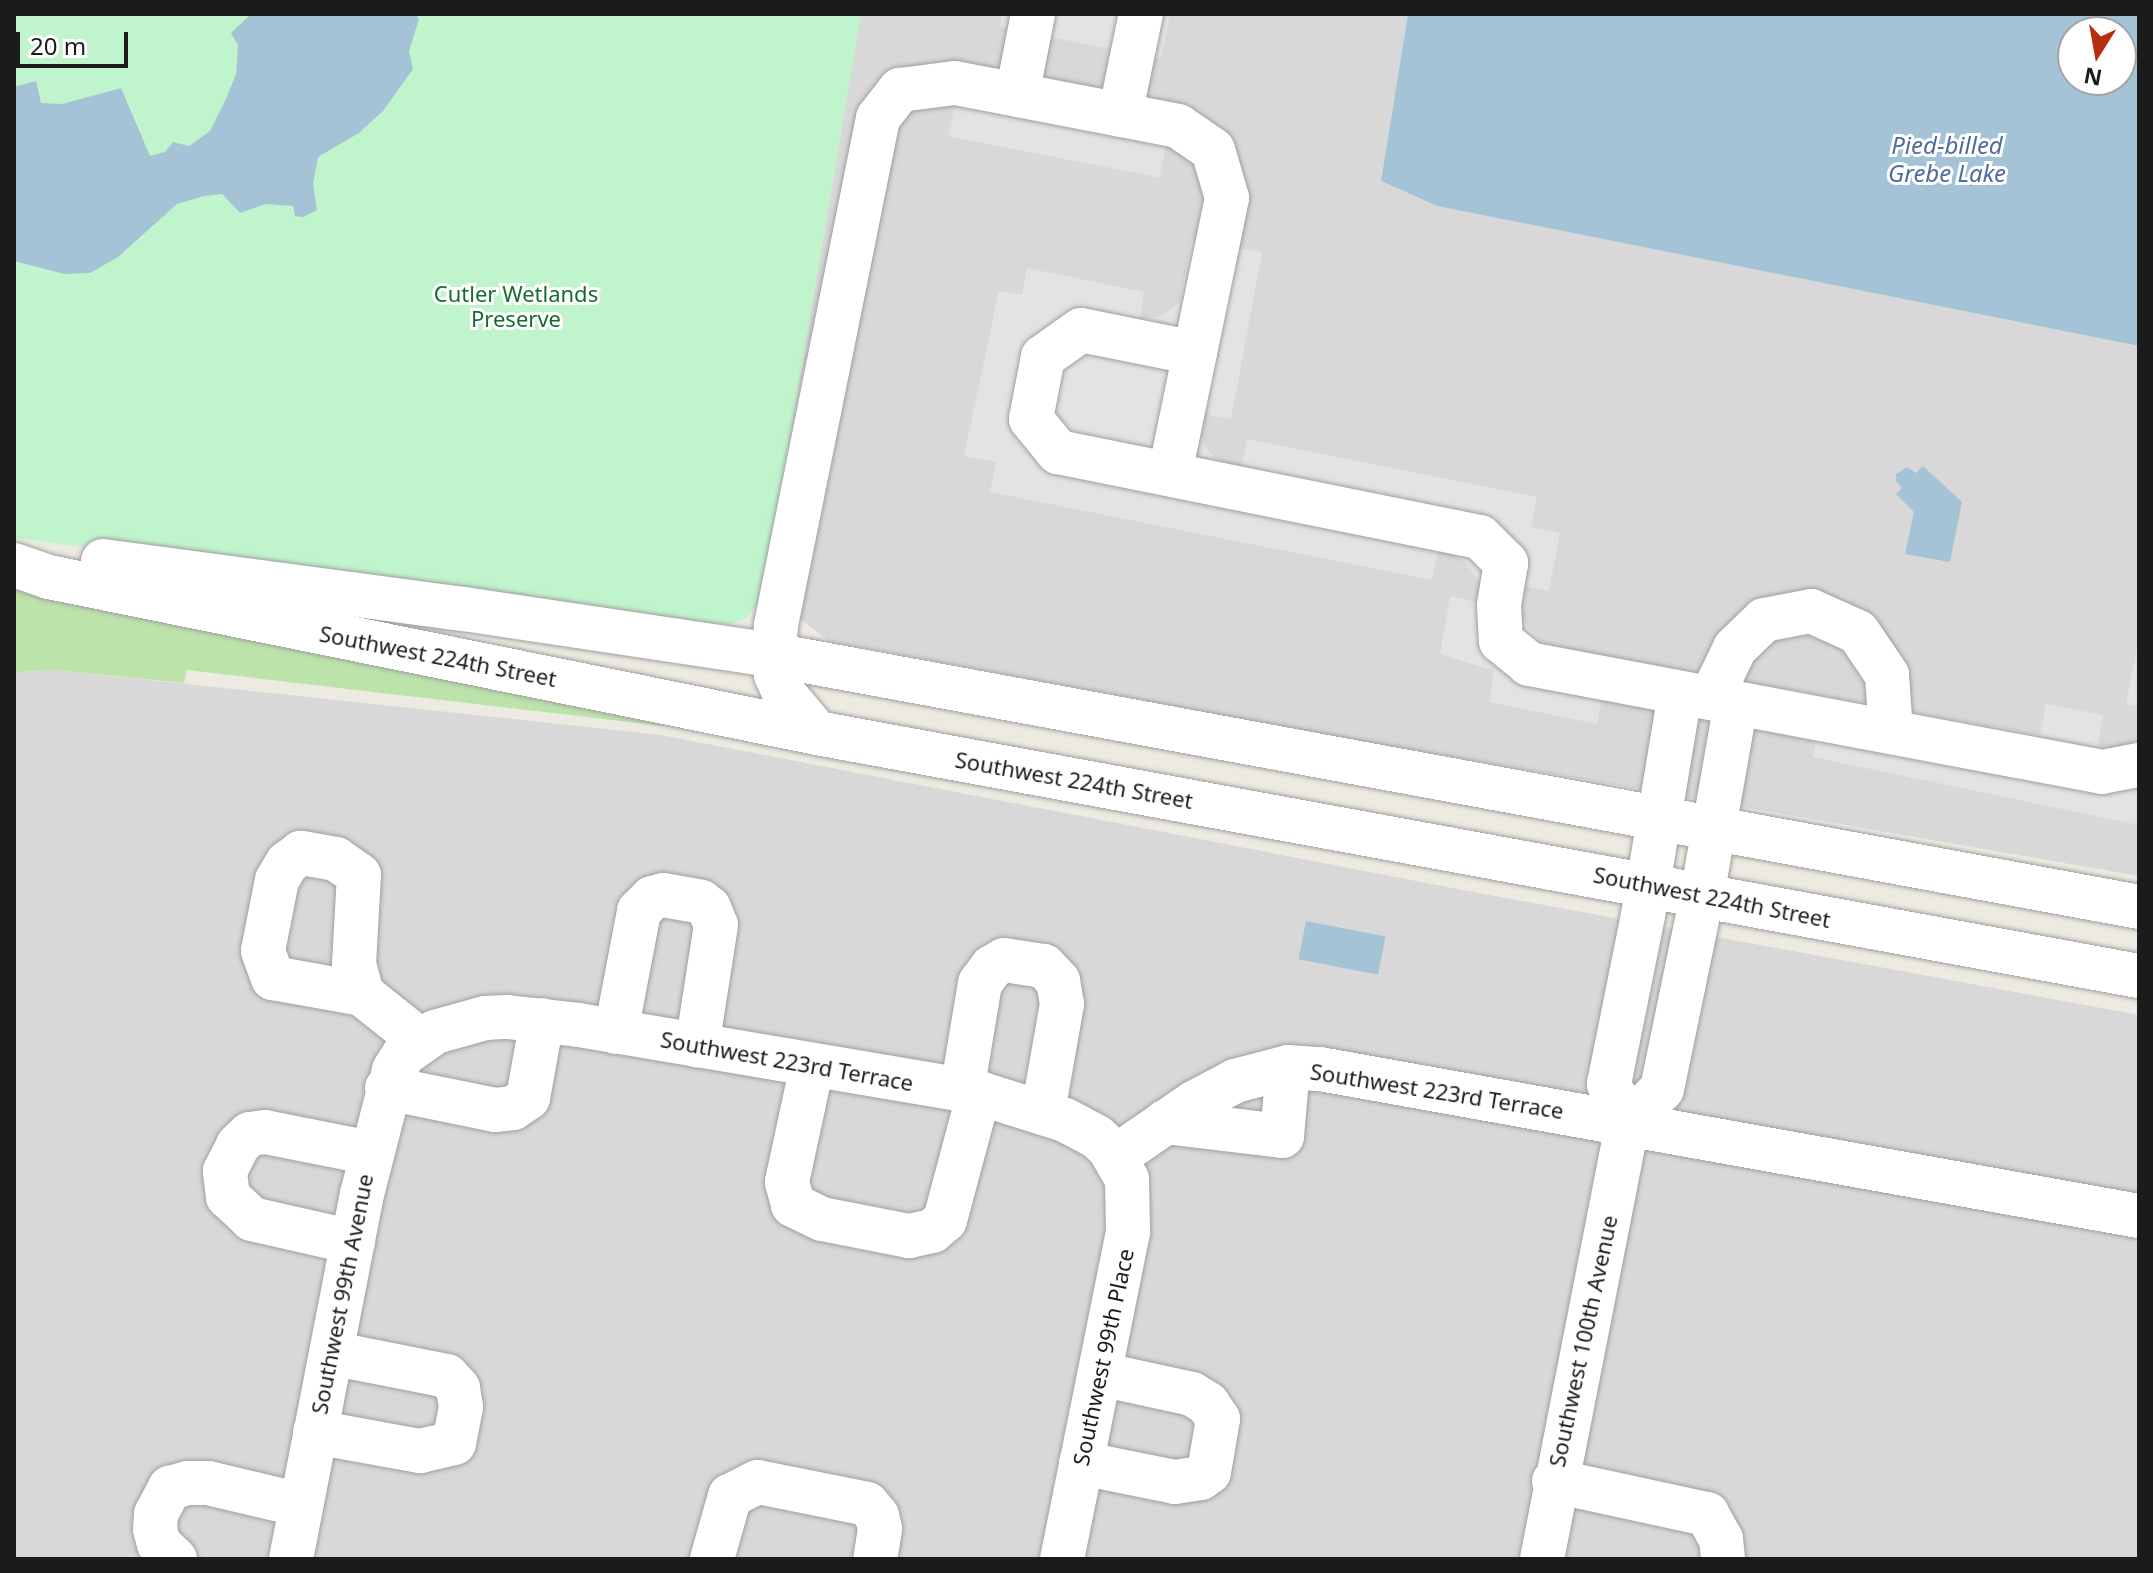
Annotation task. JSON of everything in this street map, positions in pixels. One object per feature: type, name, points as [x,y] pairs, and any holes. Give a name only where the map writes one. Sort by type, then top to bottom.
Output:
[{"type":"street","points":[[1017,95],[1033,14]]},
{"type":"street","points":[[1120,115],[1141,14]]},
{"type":"street","points":[[817,733],[785,695],[776,675],[773,655],[878,118],[900,90],[955,83],[1178,126],[1213,150],[1227,198],[1170,474]]},
{"type":"street","points":[[1195,353],[1081,330],[1043,357],[1031,419],[1058,452],[1480,537],[1506,563],[1499,605],[1501,641],[1529,664],[2102,772],[2139,765]]},
{"type":"street","name":"Southwest 224th Street","points":[[14,554],[55,555],[250,580],[773,655],[2139,907]]},
{"type":"street","name":"Southwest 224th Street","points":[[14,565],[49,577],[817,733],[2139,976]]},
{"type":"street","points":[[1709,698],[1713,828],[1702,896],[1662,1089],[1627,1124],[1609,1084],[1648,885],[1657,818],[1709,698],[1735,648],[1764,620],[1811,611],[1858,632],[1887,675],[1891,732]]},
{"type":"street","points":[[616,1032],[639,911],[652,898],[663,895],[701,902],[709,908],[716,925],[697,1046]]},
{"type":"street","points":[[812,1066],[787,1182],[793,1205],[822,1219],[909,1236],[932,1231],[945,1220],[970,1092],[980,983],[992,967],[1004,960],[1023,960],[1044,966],[1058,981],[1062,1004],[1043,1112]]},
{"type":"street","points":[[362,994],[421,1041]]},
{"type":"street","name":"Southwest 223rd Terrace","points":[[421,1041],[435,1032],[485,1018],[542,1020],[616,1032],[970,1092],[1043,1112],[1097,1137],[1115,1157],[1165,1122],[1235,1081],[1288,1067],[1353,1074],[2139,1216]]},
{"type":"street","points":[[387,1088],[495,1110],[513,1108],[528,1098],[542,1020]]},
{"type":"street","name":"Southwest 99th Avenue","points":[[291,1559],[371,1153],[387,1088],[404,1054],[421,1041]]},
{"type":"street","points":[[1165,1122],[1282,1136],[1288,1067]]},
{"type":"street","name":"Southwest 100th Avenue","points":[[1542,1559],[1554,1481],[1627,1124]]},
{"type":"street","points":[[353,1242],[252,1219],[228,1197],[225,1171],[238,1145],[250,1134],[265,1132],[371,1153]]},
{"type":"street","name":"Southwest 99th Place","points":[[1062,1559],[1128,1232],[1127,1179],[1115,1157]]},
{"type":"street","points":[[315,1432],[420,1451],[454,1443],[457,1431],[461,1407],[458,1388],[447,1376],[331,1353]]},
{"type":"street","points":[[1081,1463],[1175,1482],[1201,1478],[1209,1472],[1218,1419],[1208,1404],[1192,1394],[1100,1374]]},
{"type":"street","points":[[1554,1481],[1707,1514],[1721,1539],[1723,1559]]},
{"type":"street","points":[[719,1558],[730,1496],[758,1482],[867,1504],[877,1516],[880,1529],[875,1559]]},
{"type":"street","points":[[175,1559],[159,1544],[155,1529],[156,1514],[170,1488],[187,1483],[208,1483],[301,1505]]},
{"type":"shaded area","points":[[861,14],[1408,14],[1381,181],[1437,206],[2139,346],[2139,876],[1328,735],[829,641],[764,590]]},
{"type":"shaded area","points":[[1002,14],[1170,14],[1161,59],[1000,27]]},
{"type":"shaded area","points":[[955,104],[1166,145],[1160,177],[949,136]]},
{"type":"shaded area","points":[[1192,239],[1262,252],[1231,419],[1203,414],[1200,427],[1204,445],[1216,459],[1242,467],[1247,439],[1537,497],[1531,527],[1560,533],[1549,591],[1520,585],[1518,614],[1540,641],[1553,646],[2040,735],[2046,704],[2103,715],[2098,745],[2112,749],[2139,740],[2139,825],[1813,757],[1817,732],[1603,694],[1597,724],[1490,702],[1494,671],[1440,654],[1450,596],[1477,602],[1482,586],[1466,563],[1448,551],[1438,551],[1432,580],[990,492],[996,462],[964,456],[999,291],[1022,295],[1027,268],[1144,292],[1140,320],[1164,315],[1180,301]]},
{"type":"shaded area","points":[[2139,643],[2139,706],[2126,704]]},
{"type":"shaded area","points":[[57,670],[661,735],[1468,891],[2139,1015],[2139,1559],[14,1559],[14,672]]},
{"type":"green space","name":"Cutler Wetlands Preserve","points":[[14,14],[861,14],[764,590],[755,608],[745,619],[729,624],[700,626],[14,538]]},
{"type":"green space","points":[[14,579],[664,720],[663,726],[187,670],[184,683],[57,670],[14,672]]},
{"type":"water","points":[[251,14],[415,14],[419,19],[409,51],[413,69],[383,111],[359,133],[318,157],[313,184],[317,210],[303,217],[295,216],[293,206],[265,204],[240,213],[222,194],[204,196],[177,204],[118,257],[90,273],[65,274],[14,261],[14,87],[36,81],[41,103],[62,104],[121,88],[150,156],[165,152],[173,142],[189,146],[210,131],[226,99],[236,74],[238,45],[231,33]]},
{"type":"water","name":"Pied-billed Grebe Lake","points":[[1408,14],[2139,14],[2139,346],[1437,206],[1381,181]]},
{"type":"water","points":[[1923,466],[1962,502],[1950,562],[1905,554],[1914,512],[1896,494],[1902,488],[1896,481],[1896,474],[1907,467],[1916,473]]},
{"type":"water","points":[[1306,921],[1386,936],[1378,975],[1299,959]]}]
